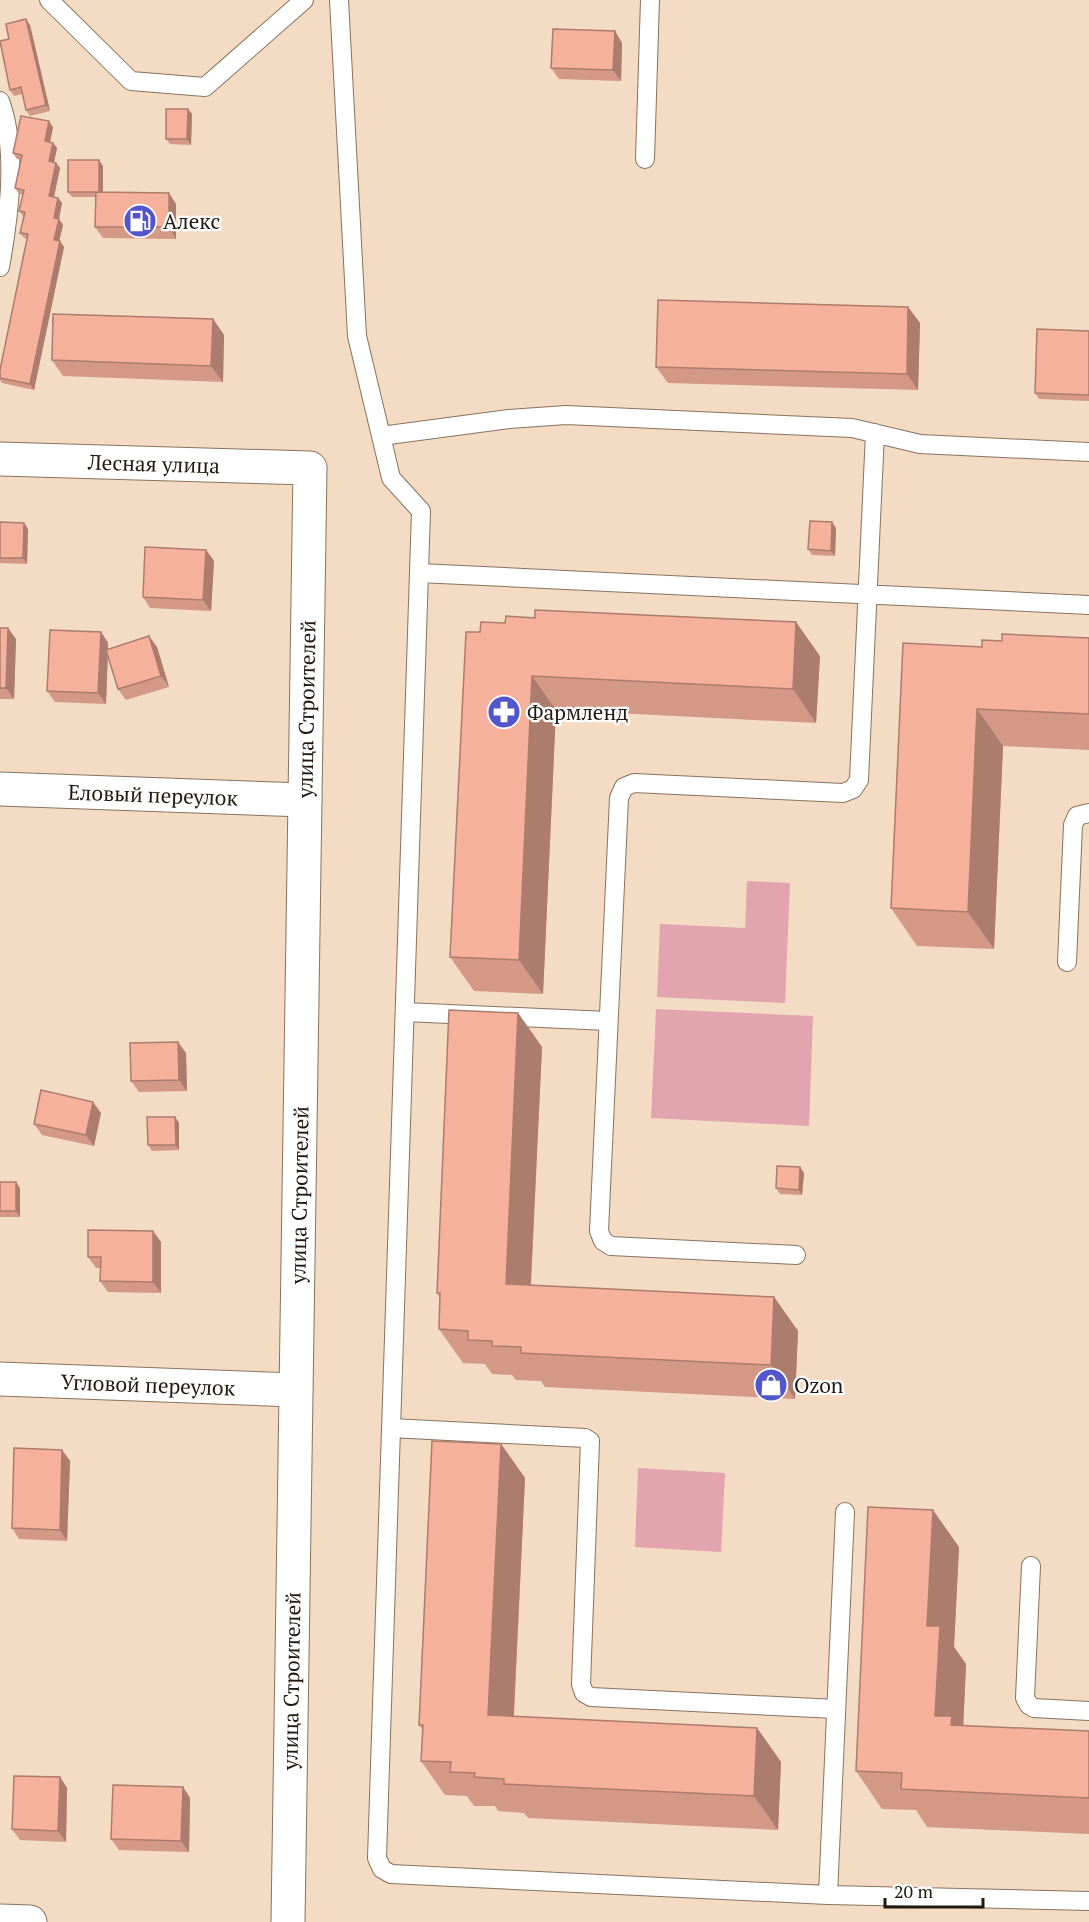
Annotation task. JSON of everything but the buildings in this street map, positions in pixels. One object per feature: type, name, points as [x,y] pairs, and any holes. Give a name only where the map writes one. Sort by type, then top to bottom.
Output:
[{"type":"street","name":"Лесная улица","points":[[0,459],[309,468]]},
{"type":"street","name":"улица Строителей","points":[[288,1922],[309,468]]},
{"type":"street","name":"Еловый переулок","points":[[0,789],[305,800]]},
{"type":"street","name":"Угловой переулок","points":[[0,1379],[296,1390]]},
{"type":"street","points":[[0,1921],[30,1922]]},
{"type":"lane","points":[[50,0],[131,81],[205,87],[304,0]]},
{"type":"lane","points":[[339,0],[357,336],[391,478],[421,511],[377,1858],[382,1869],[391,1874],[828,1895],[1089,1901]]},
{"type":"lane","points":[[645,159],[650,0]]},
{"type":"lane","points":[[0,101],[6,117],[9,215],[0,267]]},
{"type":"lane","points":[[381,436],[508,419],[566,415],[852,428],[920,444],[1089,452]]},
{"type":"lane","points":[[796,1255],[611,1246],[603,1241],[599,1231],[619,798],[624,787],[633,783],[843,793],[853,789],[859,780],[875,433]]},
{"type":"lane","points":[[420,573],[1089,604]]},
{"type":"lane","points":[[1067,962],[1074,825],[1077,816],[1089,813]]},
{"type":"lane","points":[[405,1012],[608,1021]]},
{"type":"lane","points":[[391,1428],[585,1438],[590,1441],[581,1684],[584,1693],[591,1697],[836,1709]]},
{"type":"lane","points":[[828,1895],[845,1512]]},
{"type":"lane","points":[[1031,1566],[1025,1698],[1034,1708],[1089,1711]]},
{"type":"shaded area","points":[[747,881],[790,883],[785,1003],[657,997],[660,924],[745,928]]},
{"type":"shaded area","points":[[656,1009],[813,1016],[809,1126],[651,1118]]},
{"type":"shaded area","points":[[638,1468],[725,1473],[721,1552],[635,1547]]},
{"type":"place","name":"Алекс","points":[[140,221]]},
{"type":"place","name":"Фармленд","points":[[504,712]]},
{"type":"place","name":"Ozon","points":[[771,1385]]}]
